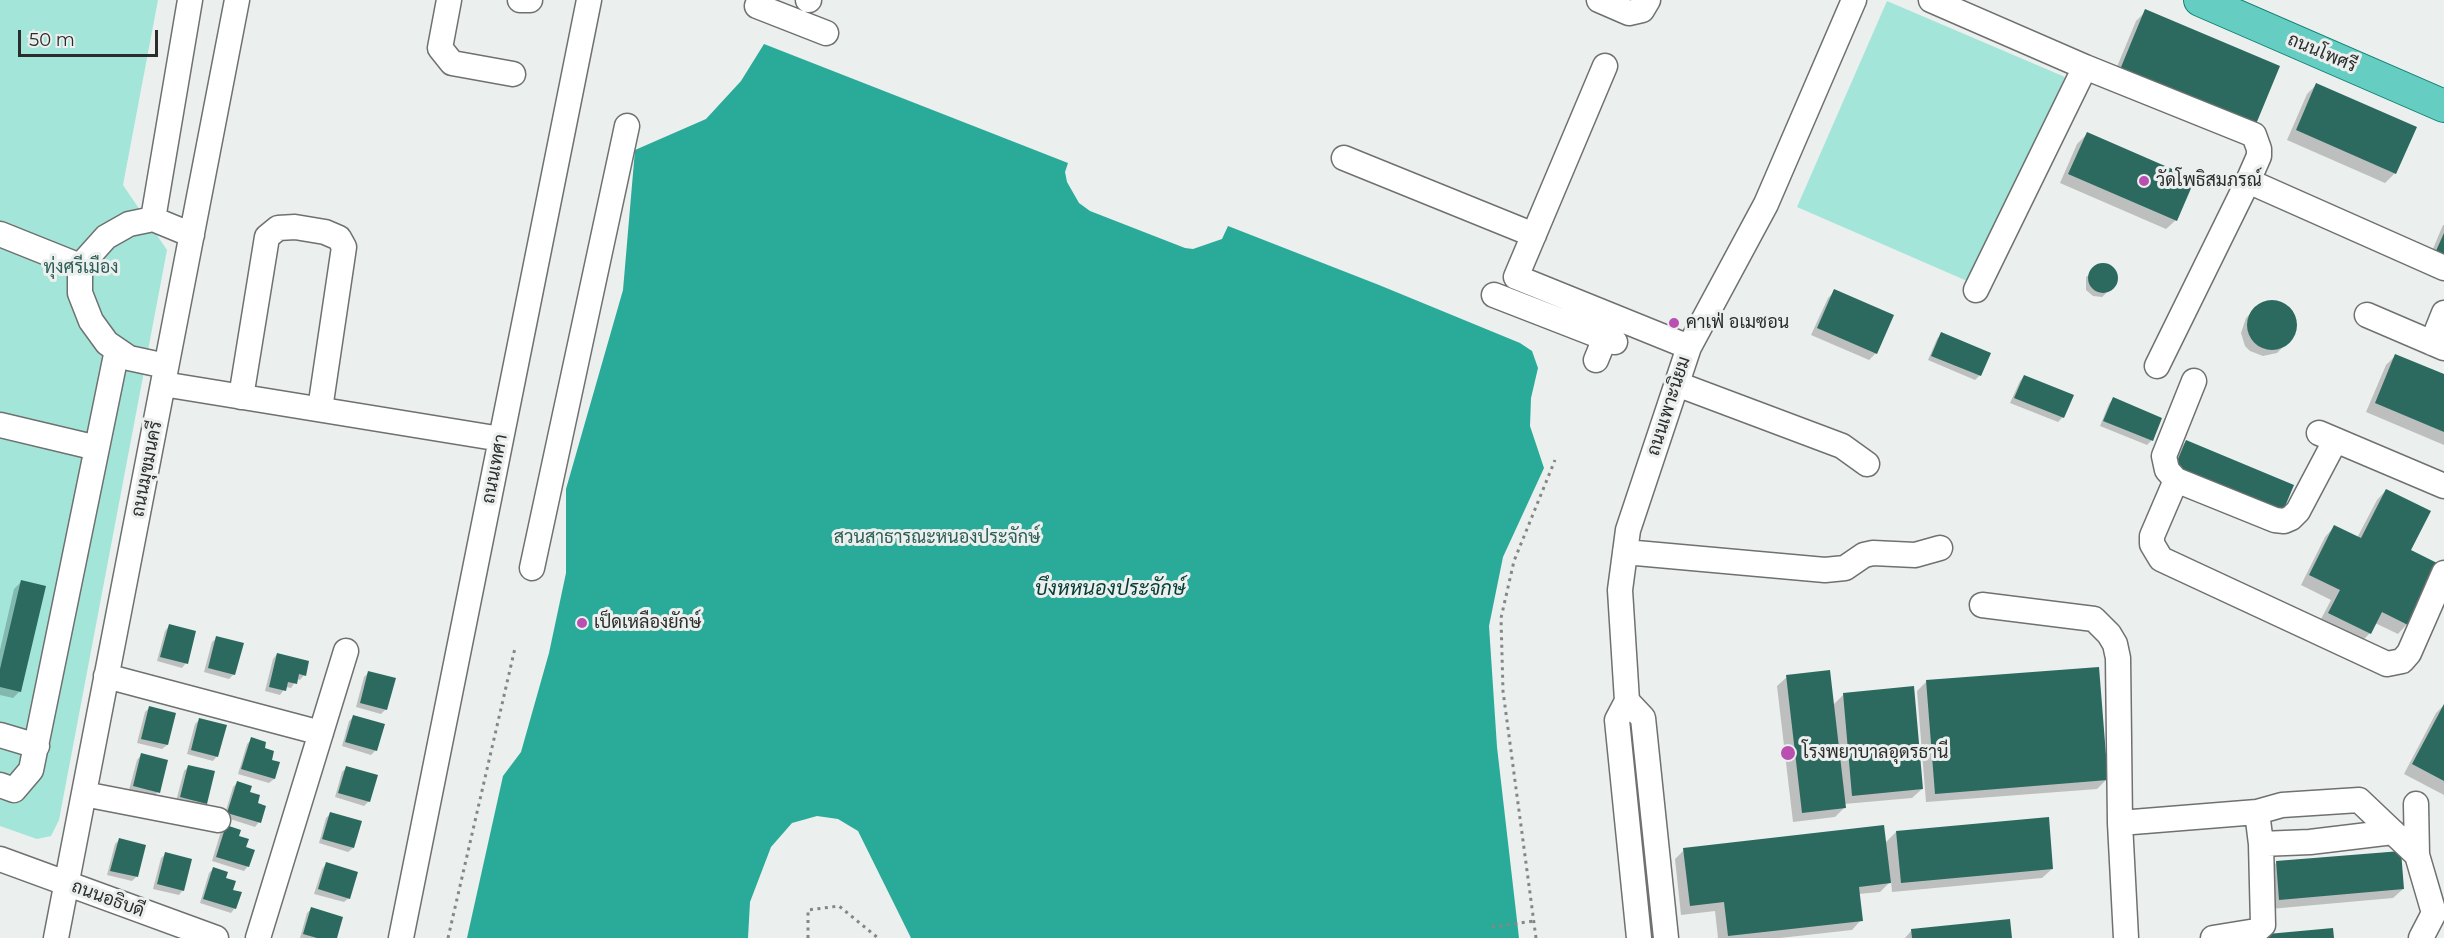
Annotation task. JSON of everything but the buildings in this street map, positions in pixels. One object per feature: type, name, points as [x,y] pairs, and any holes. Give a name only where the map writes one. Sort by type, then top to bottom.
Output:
[{"type":"main road","name":"ถนนโพศรี","points":[[2200,0],[2444,106]]},
{"type":"street","points":[[153,219],[190,0]]},
{"type":"street","name":"ถนนมุขมนครี","points":[[56,938],[237,0]]},
{"type":"street","points":[[449,0],[440,48],[452,63],[513,74]]},
{"type":"street","points":[[520,0],[530,0]]},
{"type":"street","name":"ถนนเทศา","points":[[401,938],[589,0]]},
{"type":"street","points":[[1599,0],[1629,13],[1642,10],[1648,0]]},
{"type":"street","name":"ถนนเพาะนิยม","points":[[1640,938],[1617,720],[1627,700],[1620,590],[1628,530],[1689,347],[1766,204],[1854,0]]},
{"type":"street","points":[[1931,0],[2085,67],[2254,135],[2259,156],[2157,366]]},
{"type":"street","points":[[757,6],[826,33]]},
{"type":"street","points":[[1605,66],[1516,277],[1689,347]]},
{"type":"street","points":[[1976,290],[2085,67]]},
{"type":"street","points":[[532,568],[627,126]]},
{"type":"street","points":[[1344,158],[1533,235]]},
{"type":"street","points":[[2248,180],[2444,268]]},
{"type":"street","points":[[192,235],[153,219],[129,224],[93,250],[80,266],[81,293],[91,321],[107,344],[129,358],[165,375],[241,397],[501,439]]},
{"type":"street","points":[[241,397],[267,237],[278,228],[295,227],[325,232],[339,238],[344,248],[320,409]]},
{"type":"street","points":[[0,234],[80,266]]},
{"type":"street","points":[[1494,296],[1610,340],[1596,360]]},
{"type":"street","points":[[2367,315],[2438,346],[2444,313]]},
{"type":"street","points":[[0,785],[14,790],[28,775],[37,746],[117,350]]},
{"type":"street","points":[[2194,381],[2164,456],[2167,470],[2176,480],[2275,520],[2284,521],[2298,511],[2327,437],[2444,486]]},
{"type":"street","points":[[1677,384],[1842,446],[1867,464]]},
{"type":"street","points":[[0,426],[97,448]]},
{"type":"street","points":[[2176,480],[2152,536],[2152,544],[2161,559],[2387,664],[2402,661],[2409,653],[2444,573]]},
{"type":"street","points":[[1625,552],[1825,570],[1845,568],[1864,555],[1873,553],[1915,555],[1940,548]]},
{"type":"street","points":[[1982,605],[2094,619],[2109,634],[2115,644],[2118,658],[2120,824],[2126,938]]},
{"type":"street","points":[[258,938],[346,651]]},
{"type":"street","points":[[106,676],[321,733]]},
{"type":"street","points":[[1627,700],[1643,717],[1666,938]]},
{"type":"street","points":[[0,735],[37,746]]},
{"type":"street","points":[[84,794],[218,820]]},
{"type":"street","points":[[2120,824],[2257,812],[2282,805],[2359,800],[2417,855]]},
{"type":"street","points":[[2416,804],[2417,855],[2439,915],[2421,938]]},
{"type":"street","points":[[2213,938],[2256,931],[2263,925],[2261,844],[2257,812]]},
{"type":"street","points":[[2261,844],[2310,842],[2393,832]]},
{"type":"street","name":"ถนนอธิบดี","points":[[0,859],[216,938]]},
{"type":"path","points":[[1536,938],[1503,691],[1501,618],[1514,561],[1555,460]]},
{"type":"path","points":[[448,938],[515,648]]},
{"type":"path","points":[[808,938],[808,910],[839,906],[878,938]]},
{"type":"path","points":[[1492,927],[1534,921]]},
{"type":"green space","name":"ทุ่งศรีเมือง","points":[[0,0],[158,0],[123,185],[167,250],[59,820],[51,836],[37,839],[0,826]]},
{"type":"green space","points":[[1887,1],[2065,77],[1974,284],[1797,207]]},
{"type":"water","name":"บึงหหนองประจักษ์","points":[[764,44],[1068,163],[1065,172],[1067,182],[1079,203],[1090,211],[1185,248],[1193,249],[1222,239],[1228,226],[1379,285],[1520,343],[1532,351],[1538,368],[1531,398],[1530,426],[1544,468],[1503,557],[1489,626],[1497,747],[1519,938],[911,938],[858,831],[838,819],[817,816],[792,823],[771,847],[750,902],[748,938],[467,938],[503,776],[521,752],[549,653],[566,573],[566,489],[623,290],[635,150],[706,119],[741,81]]},
{"type":"place","name":"วัดโพธิสมภรณ์","points":[[2144,181]]},
{"type":"place","name":"คาเฟ่ อเมซอน","points":[[1674,323]]},
{"type":"place","name":"เป็ดเหลืองยักษ์","points":[[582,623]]},
{"type":"place","name":"โรงพยาบาลอุดรธานี","points":[[1788,753]]},
{"type":"park label","name":"สวนสาธารณะหนองประจักษ์","points":[[937,538]]}]
